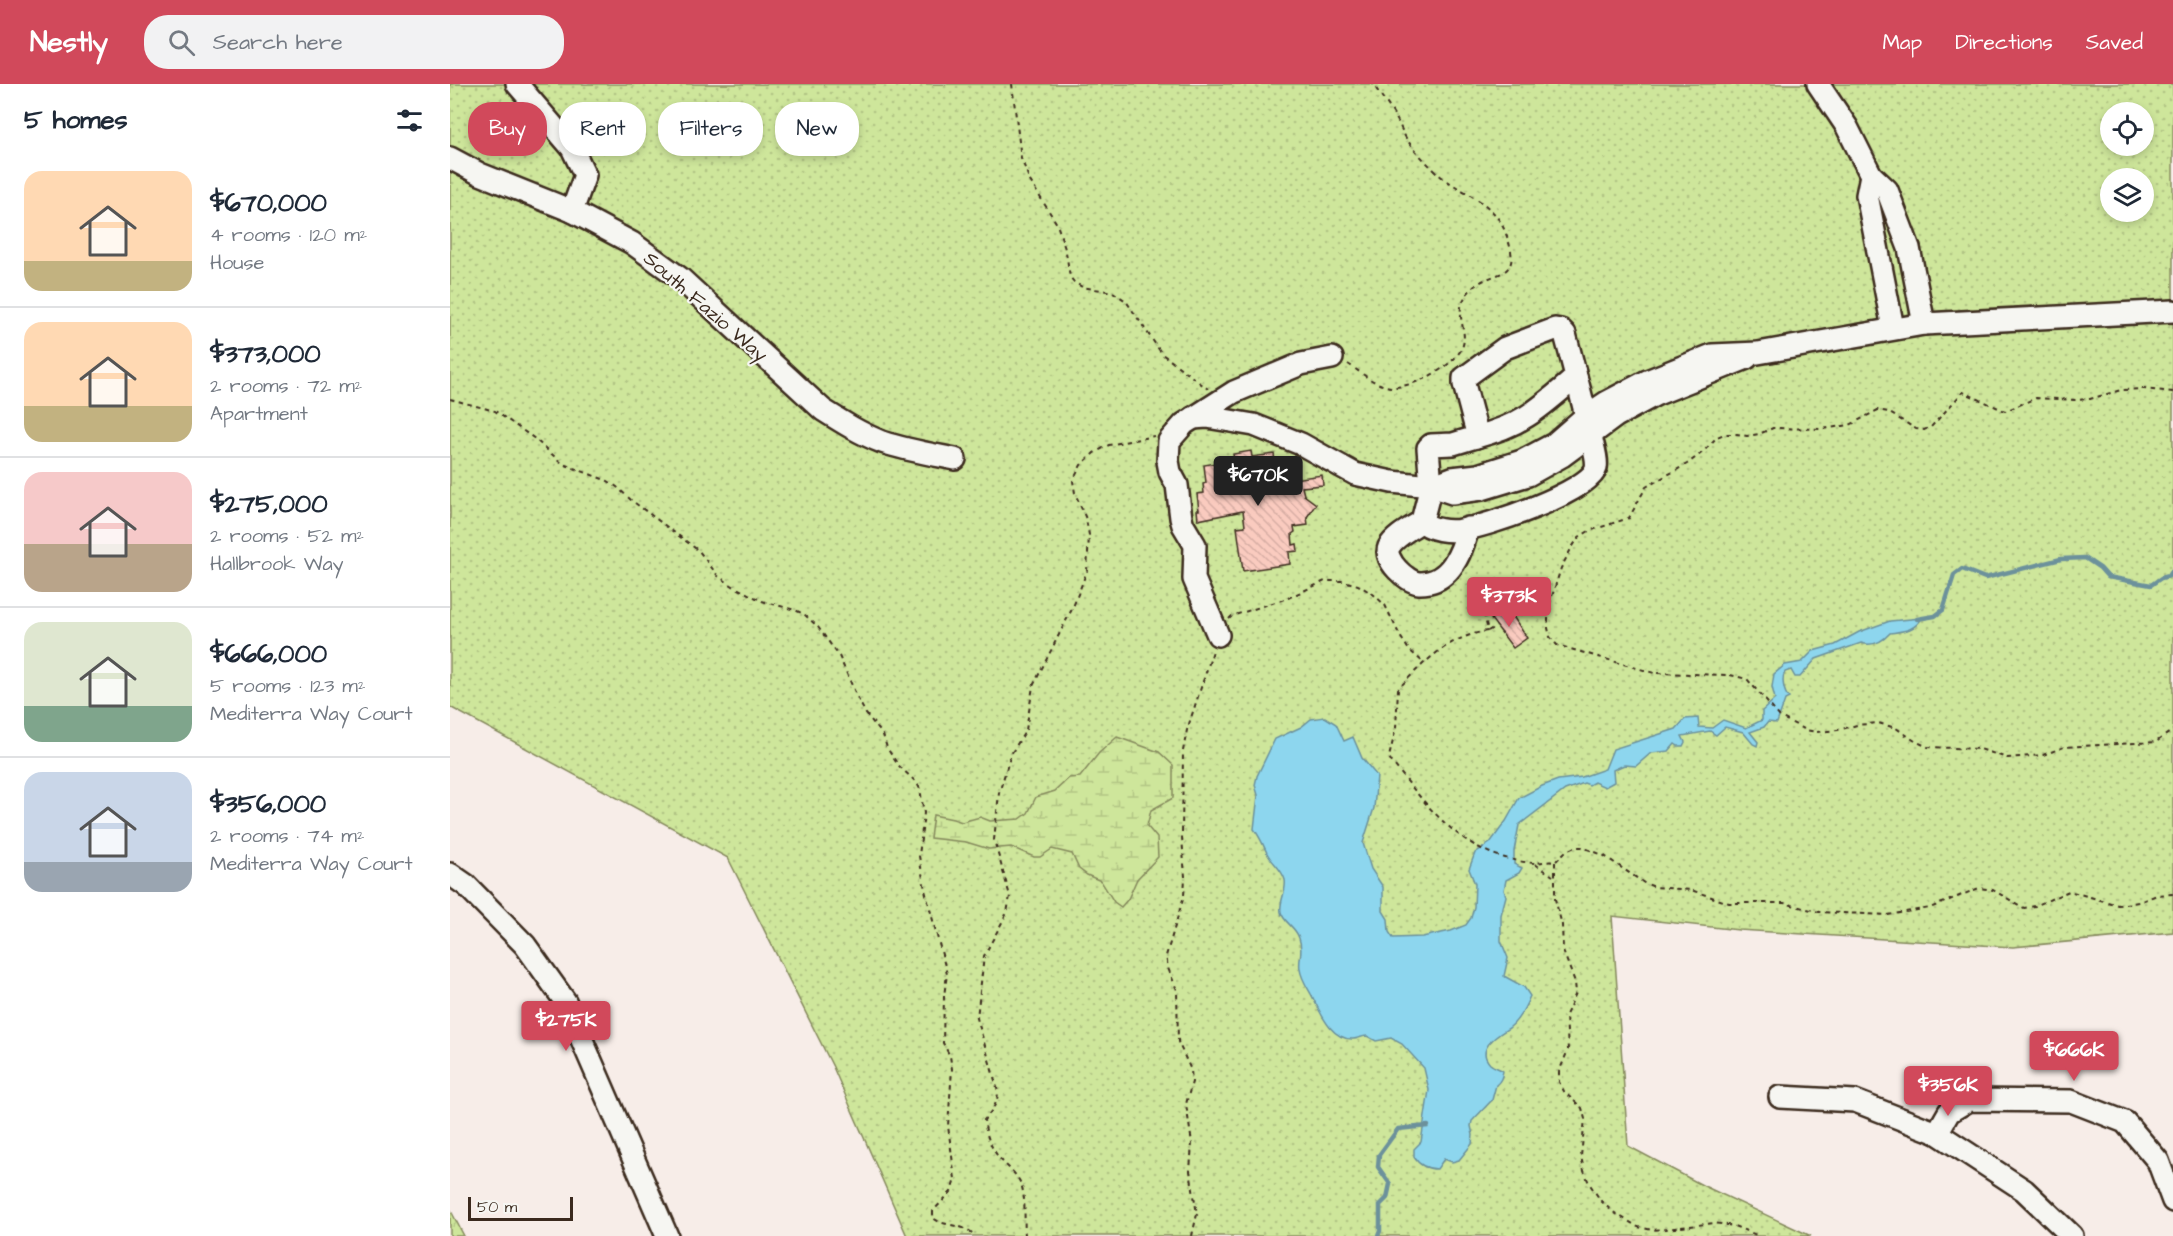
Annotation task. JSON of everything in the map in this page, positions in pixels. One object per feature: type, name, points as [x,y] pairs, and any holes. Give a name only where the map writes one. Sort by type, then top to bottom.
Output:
[{"type":"street","points":[[517,84],[572,148],[585,176],[572,211]]},
{"type":"street","points":[[1818,84],[1847,127],[1871,176],[1887,190],[1907,242],[1924,324]]},
{"type":"street","name":"South Fazio Way","points":[[450,158],[480,174],[572,211],[632,243],[680,278],[823,411],[880,441],[912,451],[955,459]]},
{"type":"street","points":[[1871,176],[1867,195],[1893,328]]},
{"type":"street","points":[[1193,418],[1228,420],[1254,425],[1301,444],[1355,474],[1392,482],[1431,486],[1452,478],[1478,475],[1522,461],[1588,426],[1607,402],[1647,381],[1712,355],[1758,353],[1924,324],[2173,311]]},
{"type":"street","points":[[1422,521],[1426,526],[1460,530],[1516,516],[1574,488],[1590,477],[1596,469],[1576,377],[1565,334],[1561,330],[1555,329],[1506,348],[1464,378],[1476,437]]},
{"type":"street","points":[[1218,635],[1194,579],[1195,544],[1183,525],[1177,485],[1170,472],[1168,461],[1169,441],[1193,418],[1234,392],[1301,364],[1332,358]]},
{"type":"street","points":[[1468,528],[1462,550],[1455,564],[1431,581],[1418,583],[1410,580],[1392,563],[1388,551],[1393,541],[1422,521],[1431,486],[1428,448],[1431,445],[1453,444],[1502,431],[1531,416],[1576,377]]},
{"type":"street","points":[[450,874],[466,885],[525,945],[565,1001],[667,1236]]},
{"type":"street","points":[[1780,1097],[1855,1101],[1937,1133],[2024,1190],[2072,1236]]},
{"type":"street","points":[[1937,1133],[1949,1112],[1969,1100],[2071,1101],[2125,1122],[2158,1161],[2173,1201]]},
{"type":"path","points":[[1012,84],[1021,158],[1030,181],[1057,224],[1066,252],[1070,277],[1082,287],[1113,292],[1126,301],[1162,354],[1202,383],[1218,402]]},
{"type":"path","points":[[1332,358],[1350,365],[1366,377],[1393,387],[1418,380],[1441,369],[1458,356],[1463,346],[1464,331],[1460,314],[1461,304],[1466,296],[1476,284],[1507,270],[1512,265],[1513,257],[1495,213],[1442,178],[1409,144],[1395,117],[1372,84]]},
{"type":"path","points":[[2173,392],[2144,389],[2121,390],[2090,399],[2036,398],[2005,411],[1963,392],[1931,427],[1924,430],[1916,429],[1888,412],[1878,410],[1851,425],[1822,429],[1773,428],[1760,434],[1747,436],[1724,434],[1717,437],[1687,464],[1646,488],[1629,518],[1602,525],[1579,537],[1561,568],[1548,609],[1548,628],[1557,645],[1654,673],[1730,675],[1747,679],[1780,717],[1797,727],[1817,732],[1878,723],[1896,728],[1928,747],[1980,749],[2007,759],[2031,757],[2064,747],[2156,742],[2173,730]]},
{"type":"path","points":[[450,399],[495,411],[535,439],[563,464],[608,481],[699,551],[718,576],[762,602],[795,609],[804,614],[818,627],[839,656],[858,699],[866,714],[883,735],[887,748],[897,765],[917,783],[920,789],[924,813],[919,856],[925,890],[947,974],[943,1043],[950,1056],[952,1069],[948,1126],[955,1179],[951,1192],[933,1211],[933,1218],[941,1224],[971,1231],[975,1236]]},
{"type":"path","points":[[1025,1236],[1021,1185],[1014,1173],[997,1156],[989,1143],[986,1132],[984,1120],[993,1110],[998,1091],[977,1018],[984,956],[1007,913],[1010,896],[994,840],[999,793],[1011,754],[1026,730],[1033,686],[1073,608],[1087,571],[1089,535],[1086,519],[1075,493],[1073,481],[1076,471],[1094,453],[1109,444],[1146,436],[1172,436]]},
{"type":"path","points":[[1192,1236],[1197,1214],[1190,1171],[1192,1143],[1186,1104],[1192,1083],[1191,1070],[1178,1042],[1177,990],[1166,956],[1184,896],[1183,751],[1187,730],[1218,635],[1232,616],[1288,598],[1325,581],[1343,581],[1358,585],[1385,605],[1409,650],[1423,662]]},
{"type":"path","points":[[1488,631],[1484,614],[1502,601],[1511,600],[1519,609]]},
{"type":"path","points":[[1512,614],[1519,609],[1548,609]]},
{"type":"path","points":[[1496,626],[1488,631],[1473,633],[1448,644],[1423,662],[1398,689],[1396,728],[1389,757],[1434,814],[1475,846],[1507,858],[1533,863],[1555,862]]},
{"type":"path","points":[[1759,1236],[1734,1226],[1714,1222],[1652,1230],[1638,1227],[1613,1212],[1601,1201],[1589,1183],[1581,1156],[1586,1119],[1582,1108],[1565,1093],[1559,1082],[1558,1072],[1568,1050],[1566,1015],[1576,993],[1575,982],[1563,951],[1562,925],[1555,899],[1555,862],[1566,851],[1582,847],[1596,852],[1644,883],[1655,887],[1691,890],[1729,903],[1784,903],[1820,912],[1888,915],[1930,908],[1979,888],[1993,890],[2024,908],[2035,906],[2069,891],[2118,905],[2139,902],[2157,895],[2173,894]]},
{"type":"path","points":[[1533,863],[1554,877]]},
{"type":"green space","points":[[450,84],[2173,84],[2173,932],[2013,947],[1739,930],[1612,916],[1628,1146],[1704,1186],[1811,1236],[907,1236],[833,1067],[728,858],[450,707]]},
{"type":"green space","points":[[1117,737],[1159,752],[1173,765],[1173,798],[1151,810],[1147,826],[1157,838],[1158,857],[1137,879],[1128,899],[1121,907],[1114,902],[1101,881],[1079,869],[1072,854],[1052,849],[1040,857],[1034,857],[1011,847],[989,849],[966,842],[930,838],[933,815],[962,822],[980,817],[990,821],[1020,819],[1028,813],[1036,797],[1055,791],[1069,778],[1080,777],[1099,753]]},
{"type":"green space","points":[[450,1209],[464,1236],[450,1236]]},
{"type":"water","points":[[1922,618],[1912,628],[1890,633],[1877,643],[1861,643],[1816,659],[1800,677],[1795,677],[1791,670],[1785,672],[1784,686],[1789,698],[1785,700],[1777,723],[1768,722],[1764,727],[1750,732],[1758,742],[1757,746],[1743,732],[1725,727],[1716,735],[1710,731],[1682,736],[1685,742],[1683,746],[1675,744],[1669,751],[1651,753],[1636,766],[1624,765],[1613,770],[1614,782],[1605,787],[1594,782],[1565,790],[1519,825],[1514,864],[1522,868],[1519,873],[1506,880],[1504,890],[1506,896],[1501,915],[1501,941],[1508,958],[1504,976],[1524,987],[1530,996],[1516,1021],[1494,1038],[1487,1047],[1485,1053],[1490,1064],[1503,1071],[1492,1100],[1472,1121],[1472,1144],[1459,1160],[1452,1162],[1444,1159],[1437,1169],[1418,1162],[1414,1157],[1414,1149],[1421,1142],[1429,1090],[1424,1068],[1402,1044],[1391,1038],[1376,1041],[1367,1036],[1353,1039],[1338,1035],[1322,1016],[1304,982],[1300,965],[1299,938],[1281,912],[1285,880],[1254,829],[1258,795],[1255,785],[1257,776],[1275,739],[1301,727],[1311,719],[1325,717],[1336,724],[1344,741],[1353,737],[1362,758],[1377,776],[1374,808],[1363,843],[1371,869],[1383,887],[1383,911],[1388,919],[1389,932],[1393,938],[1422,937],[1451,931],[1466,925],[1471,918],[1475,884],[1469,869],[1475,853],[1490,843],[1519,798],[1558,780],[1582,777],[1605,769],[1613,749],[1676,729],[1685,719],[1698,718],[1699,727],[1712,728],[1723,720],[1746,728],[1762,720],[1762,711],[1775,699],[1772,687],[1774,674],[1785,665],[1802,662],[1813,651],[1835,645],[1859,632],[1890,621]]},
{"type":"building","points":[[1251,451],[1252,457],[1274,454],[1277,477],[1272,477],[1272,482],[1322,475],[1323,485],[1302,487],[1304,495],[1316,504],[1307,517],[1308,525],[1294,527],[1293,545],[1297,544],[1298,551],[1289,552],[1290,564],[1243,571],[1237,527],[1245,526],[1243,511],[1198,520],[1197,494],[1204,493],[1203,484],[1206,483],[1204,465],[1234,460],[1233,454]]},
{"type":"building","points":[[1507,607],[1527,638],[1513,648],[1491,619]]},
{"type":"waterway","points":[[1917,619],[1935,616],[1943,610],[1954,575],[1962,569],[1985,578],[2061,559],[2085,558],[2100,568],[2108,577],[2151,585],[2169,576],[2173,570]]},
{"type":"waterway","points":[[1378,1236],[1380,1205],[1387,1198],[1390,1184],[1378,1167],[1379,1155],[1398,1129],[1428,1126]]}]
